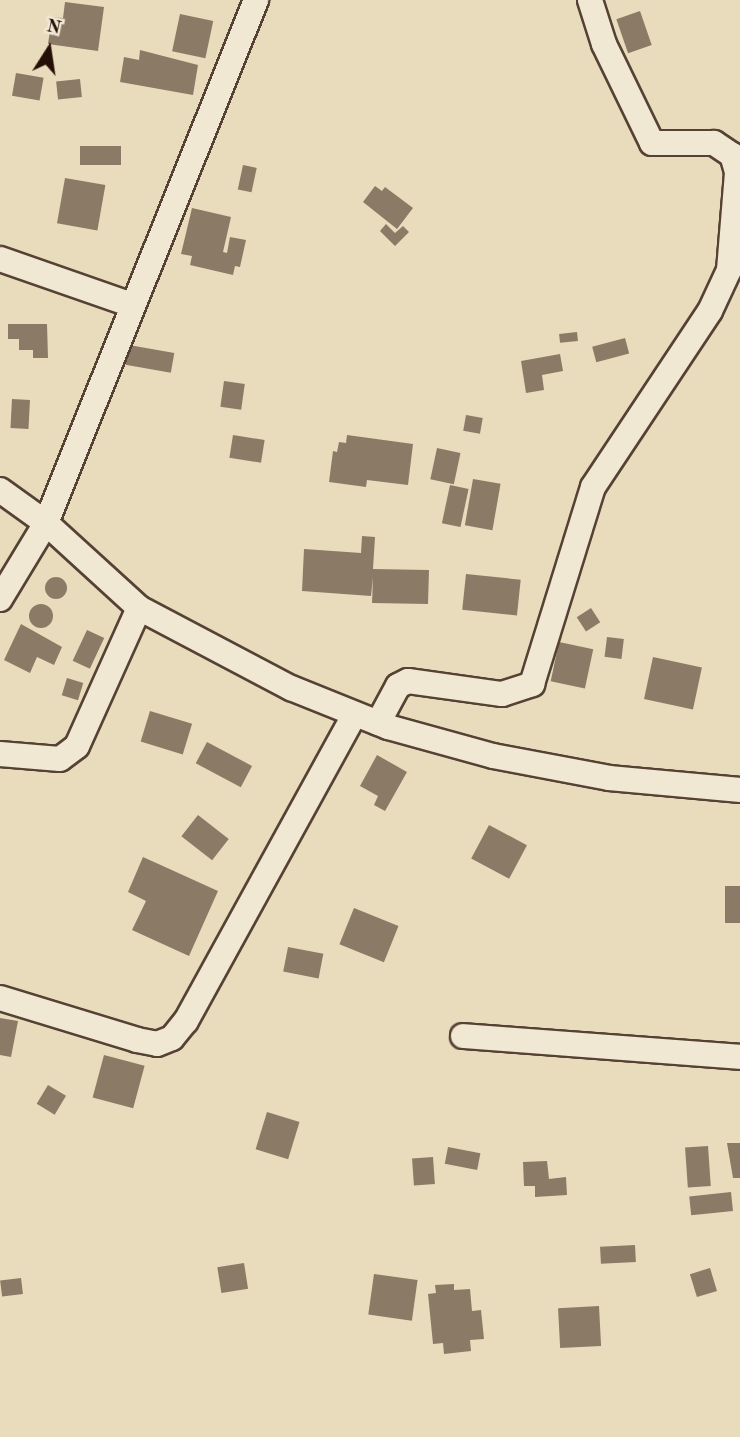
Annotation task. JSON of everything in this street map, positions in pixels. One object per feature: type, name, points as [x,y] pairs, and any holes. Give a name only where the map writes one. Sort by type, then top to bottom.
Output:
[{"type":"street","points":[[0,599],[46,523],[256,0]]},
{"type":"street","points":[[0,998],[137,1041],[157,1044],[172,1038],[186,1021],[366,718],[398,686],[408,681],[502,694],[532,684],[593,487],[710,312],[729,270],[737,172],[732,155],[714,143],[652,143],[604,44],[590,0]]},
{"type":"street","points":[[0,259],[132,305]]},
{"type":"street","points":[[2,493],[46,523],[139,608],[290,688],[366,718],[493,756],[609,778],[740,790]]},
{"type":"street","points":[[0,754],[60,758],[76,746],[139,608]]},
{"type":"street","points":[[463,1035],[740,1057]]},
{"type":"building","points":[[65,2],[104,7],[98,51],[48,44],[52,17],[63,18]]},
{"type":"building","points":[[640,11],[652,45],[628,53],[616,19]]},
{"type":"building","points":[[180,14],[213,21],[205,58],[172,51]]},
{"type":"building","points":[[140,50],[198,65],[193,95],[120,82],[124,57],[139,60]]},
{"type":"building","points":[[16,73],[44,78],[40,101],[12,96]]},
{"type":"building","points":[[80,79],[82,97],[58,99],[56,82]]},
{"type":"building","points":[[80,146],[121,146],[121,165],[80,165]]},
{"type":"building","points":[[243,165],[257,168],[251,192],[238,189]]},
{"type":"building","points":[[65,178],[105,185],[97,230],[57,223]]},
{"type":"building","points":[[375,186],[382,191],[385,187],[413,208],[397,229],[363,202]]},
{"type":"building","points":[[192,208],[231,217],[223,252],[227,253],[230,237],[246,240],[240,267],[235,266],[233,275],[190,265],[192,256],[181,254]]},
{"type":"building","points":[[386,224],[395,233],[403,226],[409,232],[395,246],[380,231]]},
{"type":"building","points":[[8,324],[47,324],[48,358],[33,358],[33,350],[19,350],[19,339],[8,339]]},
{"type":"building","points":[[577,332],[578,341],[560,343],[559,334]]},
{"type":"building","points":[[625,338],[629,353],[596,362],[592,347]]},
{"type":"building","points":[[129,345],[174,353],[171,373],[126,365]]},
{"type":"building","points":[[560,354],[563,371],[542,375],[544,390],[526,393],[521,361]]},
{"type":"building","points":[[224,381],[245,384],[241,410],[220,407]]},
{"type":"building","points":[[12,399],[30,400],[28,429],[10,428]]},
{"type":"building","points":[[466,415],[483,418],[480,434],[463,431]]},
{"type":"building","points":[[233,435],[265,440],[261,463],[229,458]]},
{"type":"building","points":[[347,435],[413,444],[408,485],[367,480],[366,487],[329,482],[333,451],[337,452],[339,442],[346,443]]},
{"type":"building","points":[[437,448],[460,453],[454,484],[430,479]]},
{"type":"building","points":[[473,479],[501,484],[492,530],[465,525]]},
{"type":"building","points":[[450,485],[469,489],[460,527],[442,523]]},
{"type":"building","points":[[362,536],[375,537],[373,569],[429,570],[428,604],[372,603],[373,577],[371,596],[302,591],[304,549],[361,553]]},
{"type":"building","points":[[466,574],[521,580],[517,616],[462,610]]},
{"type":"building","points":[[56,577],[64,580],[67,588],[64,596],[56,599],[48,596],[45,588],[48,580]]},
{"type":"building","points":[[41,604],[49,608],[53,616],[49,624],[41,628],[33,624],[29,616],[33,608]]},
{"type":"building","points":[[591,608],[600,622],[586,632],[577,617]]},
{"type":"building","points":[[21,624],[62,647],[54,665],[37,657],[30,673],[4,660]]},
{"type":"building","points":[[87,630],[104,638],[90,669],[73,661]]},
{"type":"building","points":[[607,637],[624,639],[621,659],[605,657]]},
{"type":"building","points":[[559,642],[593,649],[585,688],[551,681]]},
{"type":"building","points":[[653,657],[702,667],[693,709],[644,699]]},
{"type":"building","points":[[67,678],[83,683],[78,700],[62,695]]},
{"type":"building","points":[[150,711],[192,724],[183,754],[141,742]]},
{"type":"building","points":[[207,742],[252,766],[241,787],[196,763]]},
{"type":"building","points":[[377,755],[407,772],[385,811],[374,805],[378,796],[360,786]]},
{"type":"building","points":[[198,815],[229,839],[212,860],[181,836]]},
{"type":"building","points":[[489,825],[527,845],[509,879],[471,859]]},
{"type":"building","points":[[143,857],[218,891],[189,956],[132,930],[146,901],[128,892]]},
{"type":"building","points":[[725,886],[740,886],[740,923],[725,923]]},
{"type":"building","points":[[354,908],[399,926],[384,962],[339,944]]},
{"type":"building","points":[[288,947],[323,954],[319,978],[283,972]]},
{"type":"building","points":[[0,1018],[18,1021],[11,1057],[0,1055]]},
{"type":"building","points":[[104,1055],[145,1066],[133,1108],[93,1098]]},
{"type":"building","points":[[48,1085],[66,1096],[55,1115],[37,1104]]},
{"type":"building","points":[[267,1112],[300,1122],[288,1159],[256,1149]]},
{"type":"building","points":[[727,1143],[740,1143],[740,1178],[733,1178]]},
{"type":"building","points":[[708,1146],[711,1186],[688,1188],[685,1148]]},
{"type":"building","points":[[448,1147],[480,1153],[477,1170],[445,1164]]},
{"type":"building","points":[[433,1157],[435,1184],[414,1185],[412,1158]]},
{"type":"building","points":[[547,1161],[549,1179],[566,1177],[567,1195],[535,1197],[535,1186],[524,1186],[523,1162]]},
{"type":"building","points":[[731,1192],[733,1211],[691,1215],[689,1196]]},
{"type":"building","points":[[635,1245],[636,1262],[601,1264],[600,1247]]},
{"type":"building","points":[[244,1263],[248,1289],[221,1293],[217,1267]]},
{"type":"building","points":[[710,1268],[717,1291],[697,1297],[690,1274]]},
{"type":"building","points":[[374,1274],[418,1280],[412,1321],[368,1315]]},
{"type":"building","points":[[21,1278],[23,1294],[2,1296],[0,1281]]},
{"type":"building","points":[[454,1284],[454,1290],[470,1289],[472,1311],[481,1310],[484,1339],[470,1340],[471,1351],[444,1354],[443,1343],[433,1344],[428,1294],[436,1293],[435,1285]]},
{"type":"building","points":[[599,1306],[601,1346],[560,1348],[558,1308]]}]
